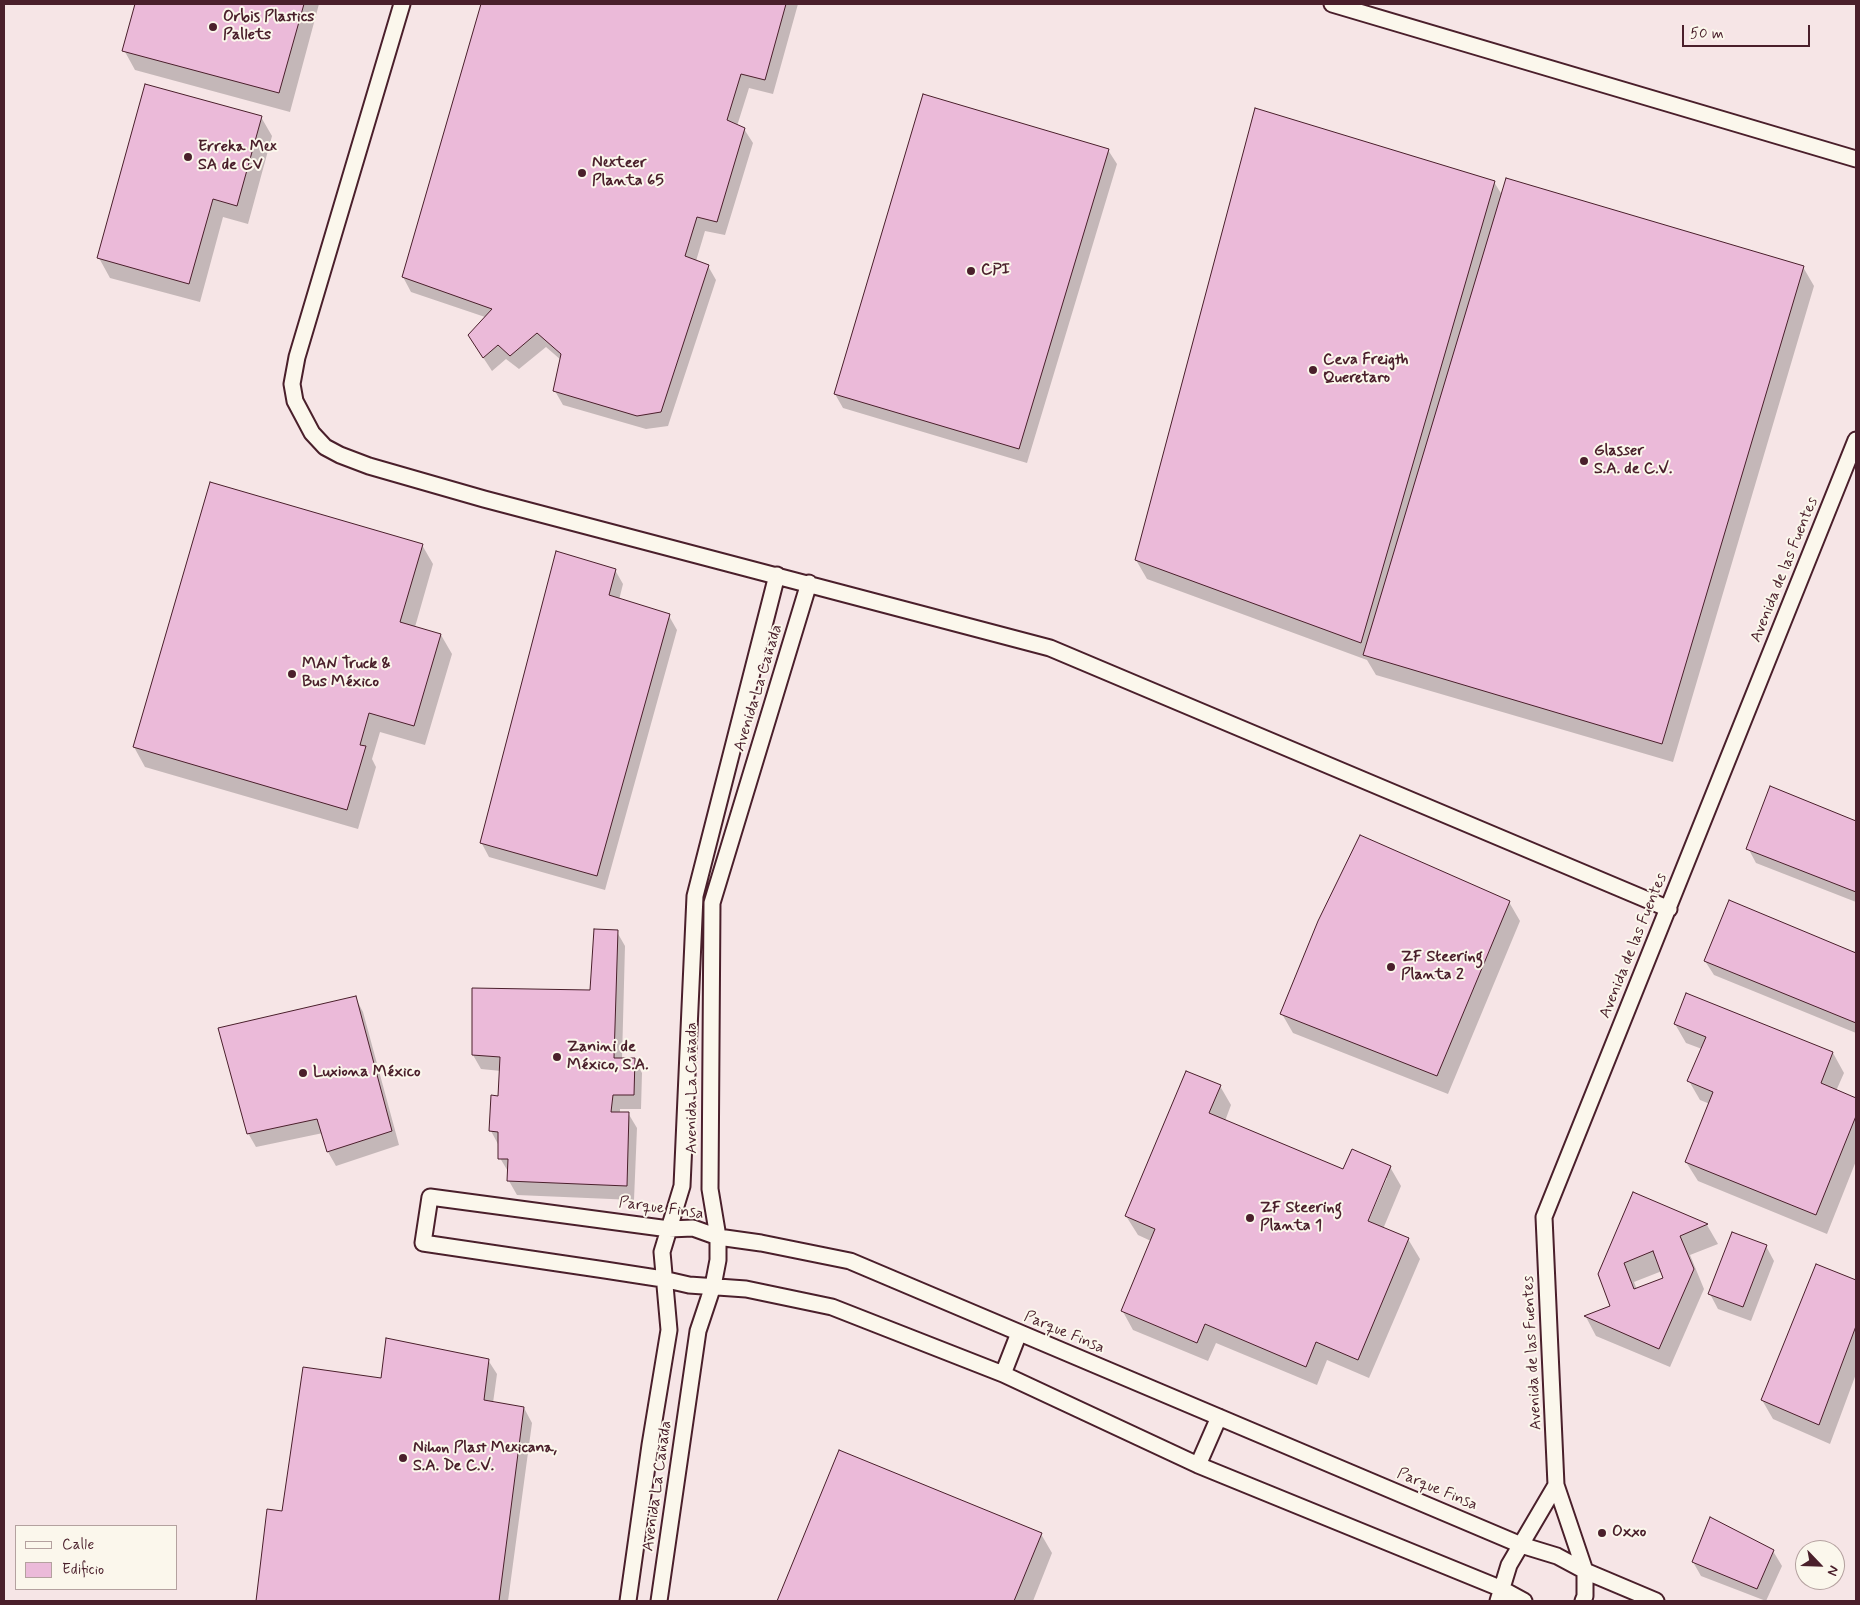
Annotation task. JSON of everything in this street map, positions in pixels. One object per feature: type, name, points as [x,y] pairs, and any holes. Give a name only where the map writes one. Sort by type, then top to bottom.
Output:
[{"type":"street","points":[[402,4],[296,357],[292,384],[295,401],[312,433],[325,447],[369,466],[484,499],[1050,648],[1669,909]]},
{"type":"street","points":[[1332,4],[1856,158]]},
{"type":"street","name":"Avenida de las Fuentes","points":[[1583,1601],[1585,1596],[1585,1571],[1556,1484],[1544,1217],[1856,440]]},
{"type":"street","points":[[628,1601],[650,1445],[669,1330],[662,1252],[682,1186],[695,896],[777,575]]},
{"type":"street","name":"Avenida La Cañada","points":[[660,1601],[698,1331],[713,1286],[718,1260],[718,1237],[710,1189],[712,903],[809,584]]},
{"type":"street","name":"Parque Finsa","points":[[663,1279],[423,1243],[430,1197],[668,1229],[693,1228],[718,1237],[761,1243],[850,1261],[1521,1545],[1557,1556],[1585,1571],[1656,1601]]},
{"type":"street","points":[[663,1279],[689,1285],[746,1289],[832,1308],[1003,1374],[1198,1465],[1500,1595],[1524,1601]]},
{"type":"street","points":[[1003,1374],[1018,1333]]},
{"type":"street","points":[[1198,1465],[1219,1417]]},
{"type":"street","points":[[1500,1595],[1509,1565],[1556,1484]]},
{"type":"shaded area","points":[[4,4],[1856,4],[1856,1601],[4,1601]]},
{"type":"building","name":"Orbis Plastics Pallets","points":[[135,4],[304,4],[279,93],[122,51]]},
{"type":"building","name":"Nexteer Planta 65","points":[[481,4],[786,4],[765,80],[741,74],[727,120],[745,128],[717,222],[697,217],[685,256],[709,265],[661,412],[637,416],[553,391],[561,354],[537,333],[510,356],[498,345],[483,358],[468,335],[492,309],[402,277]]},
{"type":"building","name":"Erreka Mex SA de CV","points":[[145,84],[262,116],[237,206],[213,199],[189,284],[97,258]]},
{"type":"building","name":"CPI","points":[[923,94],[1109,149],[1019,449],[834,394]]},
{"type":"building","name":"Ceva Freigth Queretaro","points":[[1255,108],[1495,181],[1361,643],[1135,560]]},
{"type":"building","name":"Glasser S.A. de C.V.","points":[[1506,178],[1804,266],[1662,744],[1363,655]]},
{"type":"building","name":"MAN Truck & Bus México","points":[[210,482],[423,544],[400,622],[441,634],[414,726],[369,713],[360,745],[366,746],[347,810],[133,747]]},
{"type":"building","points":[[556,551],[616,569],[609,595],[670,614],[597,876],[480,843]]},
{"type":"building","points":[[1770,786],[1856,821],[1856,892],[1746,849]]},
{"type":"building","name":"ZF Steering Planta 2","points":[[1360,835],[1510,901],[1437,1076],[1280,1014],[1318,921]]},
{"type":"building","points":[[1729,900],[1856,953],[1856,1023],[1704,961]]},
{"type":"building","name":"Zanini de México, S.A.","points":[[594,929],[618,930],[614,1058],[635,1058],[634,1095],[613,1095],[611,1112],[629,1112],[627,1186],[507,1181],[508,1159],[498,1159],[498,1132],[489,1131],[491,1095],[498,1096],[500,1057],[472,1055],[472,988],[590,990]]},
{"type":"building","points":[[1686,993],[1833,1052],[1821,1083],[1856,1098],[1856,1116],[1816,1215],[1685,1162],[1713,1092],[1687,1081],[1706,1037],[1674,1024]]},
{"type":"building","name":"Luxiona México","points":[[356,996],[392,1131],[327,1152],[317,1119],[247,1134],[218,1028]]},
{"type":"building","name":"ZF Steering Planta 1","points":[[1186,1071],[1221,1085],[1209,1113],[1343,1169],[1352,1149],[1391,1166],[1368,1221],[1409,1238],[1358,1360],[1316,1342],[1306,1367],[1205,1324],[1197,1343],[1121,1311],[1155,1229],[1125,1216]]},
{"type":"building","points":[[1633,1192],[1708,1224],[1680,1236],[1694,1269],[1659,1349],[1584,1316],[1610,1306],[1598,1274]],"holes":[[[1653,1251],[1663,1278],[1634,1289],[1624,1263]]]},
{"type":"building","points":[[1732,1232],[1767,1245],[1743,1307],[1708,1294]]},
{"type":"building","points":[[1816,1264],[1856,1280],[1856,1326],[1819,1425],[1761,1400]]},
{"type":"building","name":"Nihon Plast Mexicana, S.A. De C.V.","points":[[386,1338],[489,1359],[484,1400],[524,1407],[499,1601],[256,1601],[267,1509],[282,1511],[303,1367],[381,1378]]},
{"type":"building","points":[[839,1450],[1042,1533],[1014,1601],[777,1601]]},
{"type":"building","points":[[1710,1517],[1774,1550],[1757,1589],[1692,1562]]},
{"type":"place","name":"Orbis Plastics Pallets","points":[[213,27]]},
{"type":"place","name":"Erreka Mex SA de CV","points":[[188,157]]},
{"type":"place","name":"Nexteer Planta 65","points":[[582,173]]},
{"type":"place","name":"CPI","points":[[971,271]]},
{"type":"place","name":"Ceva Freigth Queretaro","points":[[1313,370]]},
{"type":"place","name":"Glasser S.A. de C.V.","points":[[1584,461]]},
{"type":"place","name":"MAN Truck & Bus México","points":[[292,674]]},
{"type":"place","name":"ZF Steering Planta 2","points":[[1391,967]]},
{"type":"place","name":"Zanini de México, S.A.","points":[[557,1057]]},
{"type":"place","name":"Luxiona México","points":[[303,1073]]},
{"type":"place","name":"ZF Steering Planta 1","points":[[1250,1218]]},
{"type":"place","name":"Nihon Plast Mexicana, S.A. De C.V.","points":[[403,1458]]},
{"type":"place","name":"Oxxo","points":[[1602,1533]]}]
